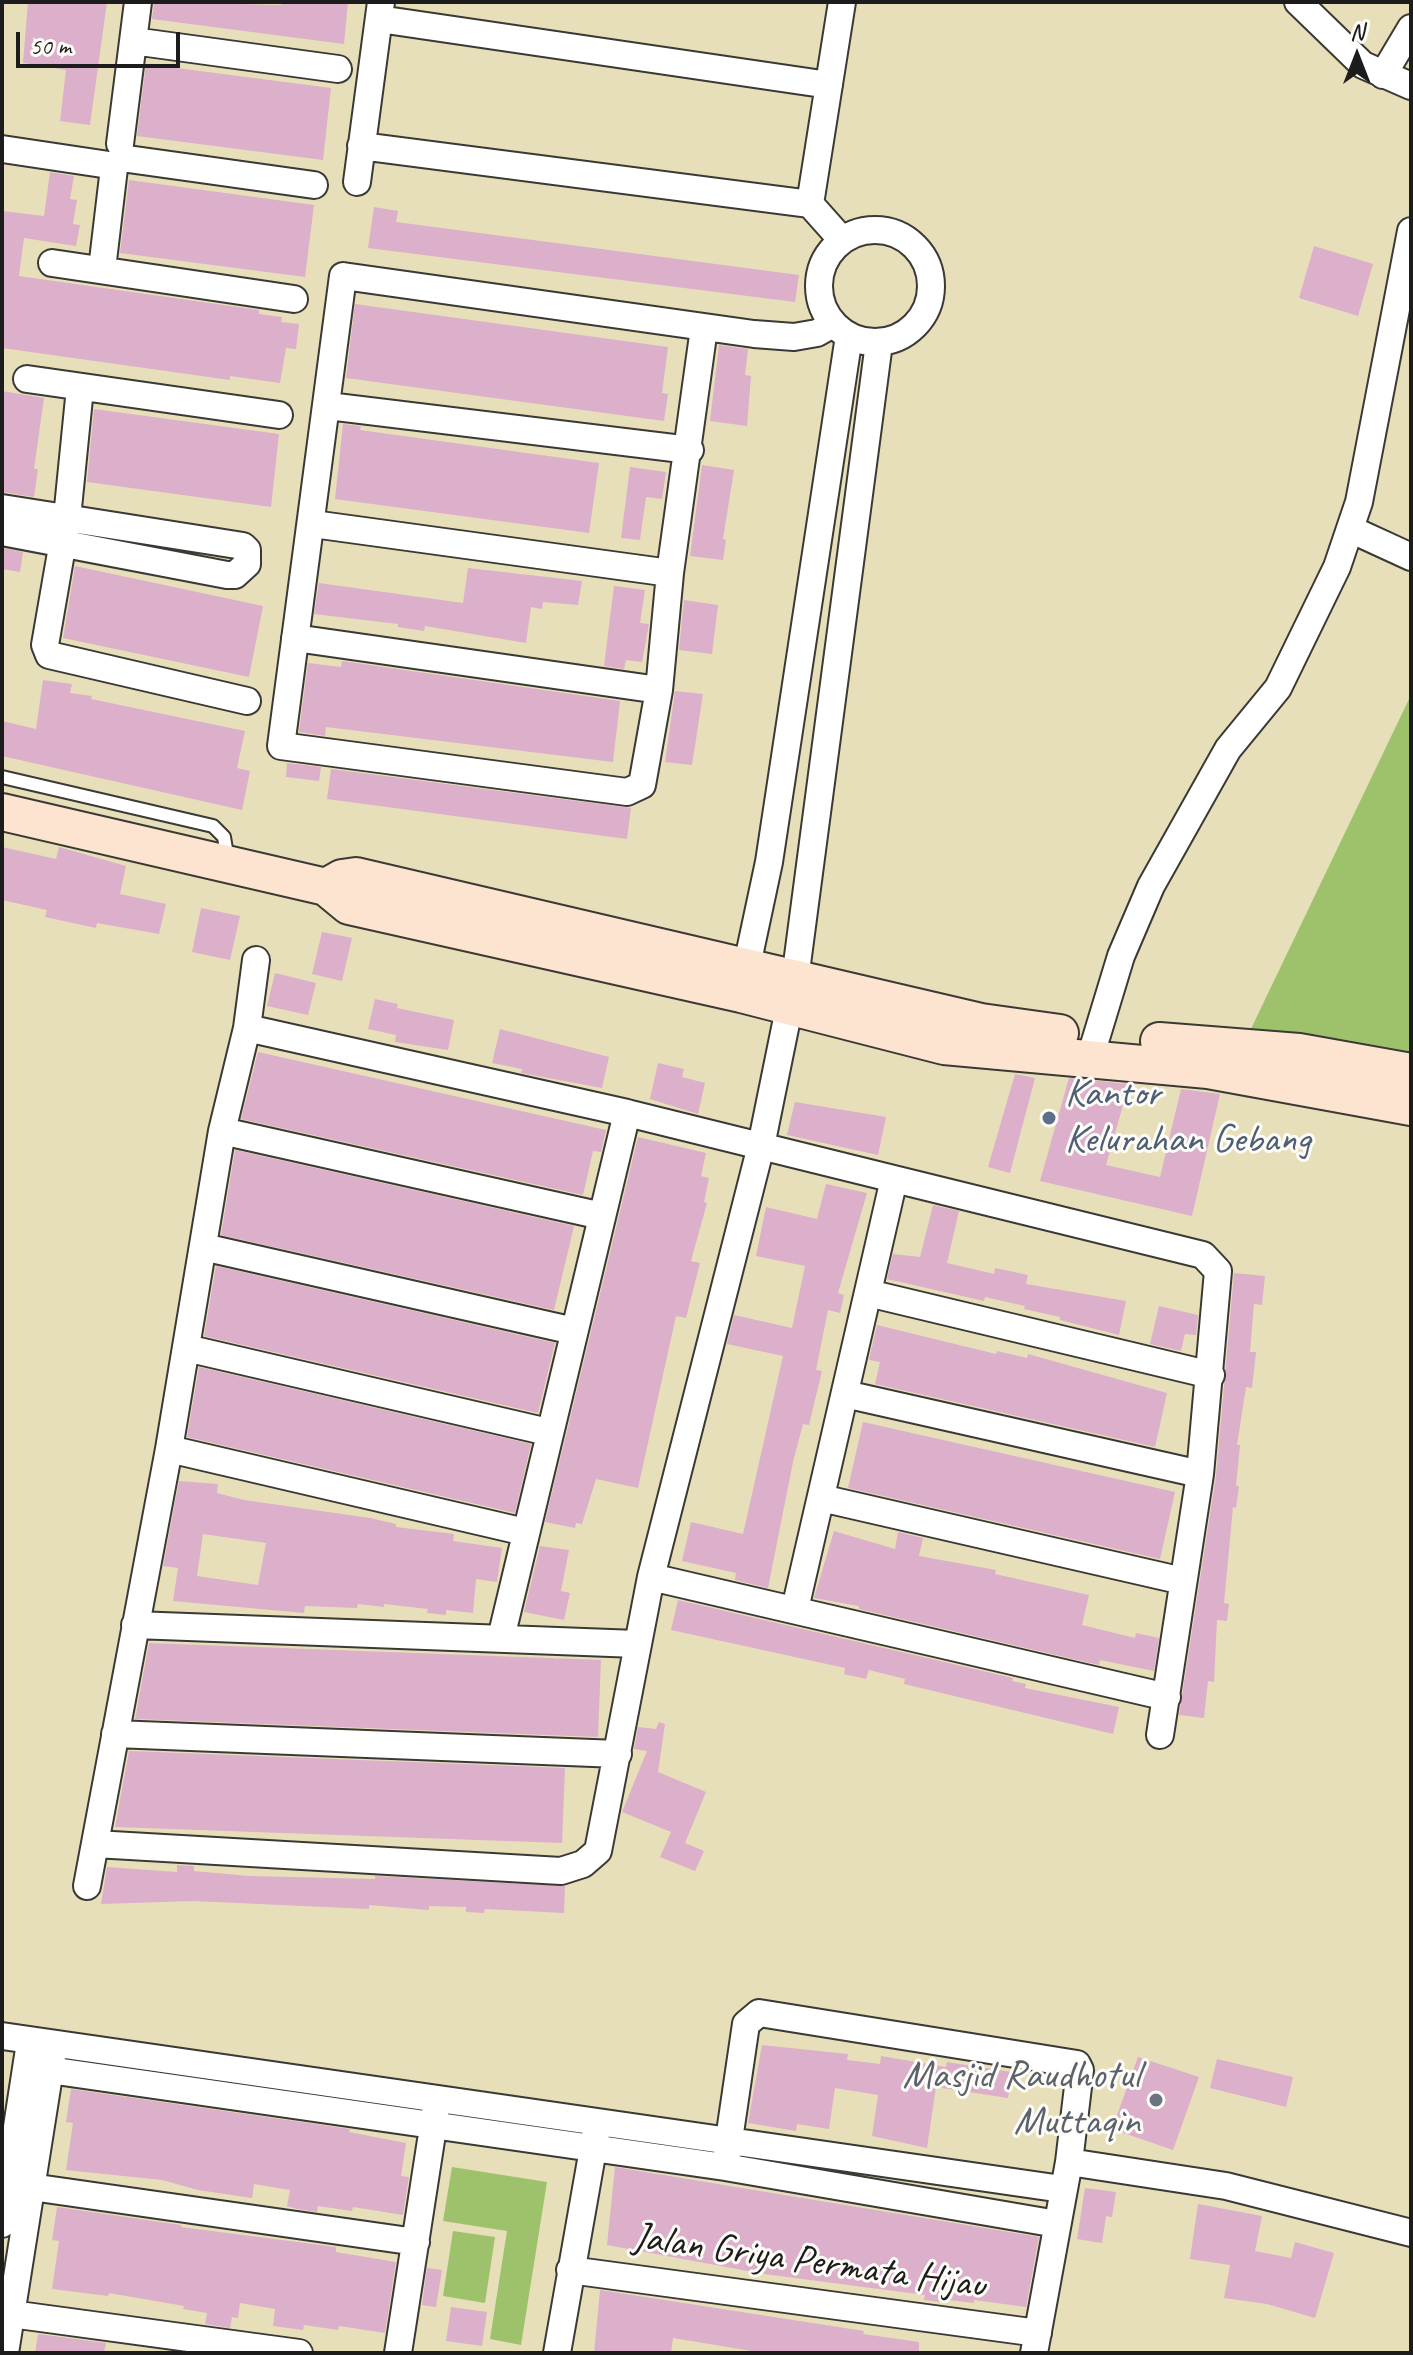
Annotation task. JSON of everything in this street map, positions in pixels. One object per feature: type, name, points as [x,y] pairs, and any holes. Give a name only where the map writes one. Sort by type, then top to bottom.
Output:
[{"type":"street","points":[[102,269],[138,2]]},
{"type":"street","points":[[810,204],[842,2]]},
{"type":"street","points":[[1298,2],[1346,52],[1383,75],[1411,86]]},
{"type":"street","points":[[357,182],[380,11],[829,85]]},
{"type":"street","points":[[1383,75],[1411,28]]},
{"type":"street","points":[[133,41],[338,69]]},
{"type":"street","points":[[2,130],[116,157]]},
{"type":"street","points":[[361,146],[810,204],[842,240]]},
{"type":"street","points":[[2,149],[116,157],[314,185]]},
{"type":"street","points":[[704,328],[690,450],[670,573],[659,690],[642,785],[627,792],[281,746],[313,524],[343,276],[704,328],[794,337],[841,330],[879,343],[906,333],[920,321],[932,288],[930,270],[916,247],[894,232],[867,230],[842,240],[828,254],[820,271],[818,290],[823,308],[841,330],[769,862],[744,981]]},
{"type":"street","points":[[1093,1047],[1121,956],[1151,886],[1228,749],[1278,688],[1337,567],[1368,457],[1408,277],[1411,231]]},
{"type":"street","points":[[52,263],[294,299]]},
{"type":"street","points":[[95,1844],[561,1871],[583,1864],[598,1851],[651,1577],[761,1146],[792,994],[879,343]]},
{"type":"street","points":[[27,379],[279,415]]},
{"type":"street","points":[[80,388],[65,530],[45,645],[49,655],[247,701]]},
{"type":"street","points":[[328,406],[690,450]]},
{"type":"street","points":[[2,508],[65,530],[227,575],[235,575],[247,564],[247,550],[243,546],[65,530],[2,532]]},
{"type":"street","points":[[313,524],[670,573]]},
{"type":"street","points":[[1350,529],[1411,557]]},
{"type":"street","points":[[295,638],[659,690]]},
{"type":"street","points":[[2,812],[326,887],[349,906],[744,981],[792,994],[944,1046],[1299,1052],[1411,1072]]},
{"type":"street","points":[[769,862],[809,867]]},
{"type":"street","points":[[87,1886],[169,1449],[222,1131],[247,1028],[256,960]]},
{"type":"street","points":[[247,1028],[627,1113],[1203,1255],[1218,1271],[1211,1375],[1200,1474],[1160,1735]]},
{"type":"street","points":[[1093,1047],[1411,1107]]},
{"type":"street","points":[[501,1638],[627,1113]]},
{"type":"street","points":[[222,1131],[602,1216]]},
{"type":"street","points":[[795,1609],[894,1179]]},
{"type":"street","points":[[203,1247],[574,1331]]},
{"type":"street","points":[[868,1293],[1211,1375]]},
{"type":"street","points":[[186,1348],[548,1432]]},
{"type":"street","points":[[845,1394],[1200,1474]]},
{"type":"street","points":[[169,1449],[525,1532]]},
{"type":"street","points":[[821,1498],[1183,1581]]},
{"type":"street","points":[[651,1577],[1167,1697]]},
{"type":"street","points":[[135,1625],[637,1644]]},
{"type":"street","points":[[115,1734],[618,1754]]},
{"type":"street","name":"Jalan Griya Permata Hijau","points":[[570,2270],[1036,2343],[1069,2162],[1080,2070],[1077,2064],[759,2013],[746,2024],[727,2155]]},
{"type":"street","name":"Jalan Griya Permata Hijau","points":[[2,2036],[40,2055],[595,2137],[727,2155],[1062,2189]]},
{"type":"street","points":[[5,2353],[31,2187],[40,2055]]},
{"type":"street","points":[[2,2224],[40,2055]]},
{"type":"street","points":[[398,2353],[435,2112]]},
{"type":"street","name":"Jalan Griya Permata Hijau","points":[[557,2353],[595,2137]]},
{"type":"street","name":"Jalan Griya Permata Hijau","points":[[727,2155],[1057,2224]]},
{"type":"street","points":[[1069,2162],[1226,2186],[1411,2233]]},
{"type":"street","points":[[31,2187],[416,2242]]},
{"type":"street","points":[[11,2314],[134,2343],[299,2353]]},
{"type":"lane","points":[[2,777],[213,826],[224,837],[228,863]]},
{"type":"green space","points":[[1411,695],[1411,1055],[1248,1035]]},
{"type":"green space","points":[[452,2167],[547,2182],[521,2345],[490,2339],[507,2231],[443,2221]]},
{"type":"green space","points":[[453,2231],[495,2237],[485,2303],[443,2296]]},
{"type":"building","points":[[28,2],[107,2],[90,125],[60,121],[66,70],[23,63]]},
{"type":"building","points":[[154,2],[281,5],[282,2],[348,2],[344,44],[152,19]]},
{"type":"building","points":[[146,64],[331,88],[323,160],[137,136]]},
{"type":"building","points":[[50,172],[74,176],[70,199],[77,200],[73,224],[80,225],[76,246],[24,238],[19,276],[259,310],[259,314],[282,317],[281,322],[299,324],[296,349],[286,348],[280,383],[230,376],[230,380],[2,348],[2,211],[44,216]]},
{"type":"building","points":[[129,180],[314,205],[305,277],[120,253]]},
{"type":"building","points":[[374,207],[398,211],[396,222],[799,275],[795,302],[368,248]]},
{"type":"building","points":[[1314,246],[1373,264],[1358,316],[1299,298]]},
{"type":"building","points":[[355,304],[668,347],[662,393],[668,394],[664,421],[346,378]]},
{"type":"building","points":[[719,345],[748,349],[745,375],[751,376],[747,426],[710,421]]},
{"type":"building","points":[[2,391],[44,398],[34,469],[38,469],[34,497],[2,492]]},
{"type":"building","points":[[94,409],[279,434],[271,507],[87,482]]},
{"type":"building","points":[[343,424],[361,426],[360,430],[599,463],[589,533],[335,499]]},
{"type":"building","points":[[702,465],[734,470],[723,539],[726,540],[723,560],[690,556]]},
{"type":"building","points":[[630,467],[666,472],[662,499],[646,497],[640,540],[621,538]]},
{"type":"building","points":[[2,548],[23,552],[20,572],[2,569]]},
{"type":"building","points":[[75,566],[263,606],[249,677],[63,638]]},
{"type":"building","points":[[468,568],[582,581],[578,605],[543,602],[542,609],[531,607],[526,643],[425,626],[424,631],[398,627],[398,624],[314,614],[319,583],[463,603]]},
{"type":"building","points":[[614,586],[645,590],[640,623],[649,624],[642,662],[626,660],[624,669],[604,666]]},
{"type":"building","points":[[684,600],[718,605],[712,654],[679,650]]},
{"type":"building","points":[[342,661],[620,701],[613,762],[326,727],[325,736],[299,732],[308,663],[341,667]]},
{"type":"building","points":[[43,680],[72,684],[70,693],[92,696],[91,699],[245,731],[237,768],[250,771],[242,810],[2,756],[2,721],[36,729]]},
{"type":"building","points":[[675,691],[703,694],[692,765],[665,762]]},
{"type":"building","points":[[287,763],[321,767],[319,781],[286,777]]},
{"type":"building","points":[[331,769],[631,808],[627,839],[327,799]]},
{"type":"building","points":[[2,847],[56,859],[59,847],[126,866],[120,894],[166,904],[159,934],[97,923],[96,928],[45,917],[47,910],[2,900]]},
{"type":"building","points":[[201,908],[240,916],[230,960],[192,952]]},
{"type":"building","points":[[322,932],[352,938],[342,981],[312,974]]},
{"type":"building","points":[[275,973],[316,983],[308,1015],[267,1006]]},
{"type":"building","points":[[375,999],[398,1004],[397,1008],[454,1020],[448,1050],[395,1042],[396,1035],[368,1029]]},
{"type":"building","points":[[500,1029],[609,1057],[602,1088],[521,1073],[522,1069],[492,1063]]},
{"type":"building","points":[[258,1052],[606,1130],[601,1152],[593,1151],[583,1195],[241,1119]]},
{"type":"building","points":[[658,1063],[684,1069],[682,1077],[705,1083],[698,1114],[650,1099]]},
{"type":"building","points":[[1015,1074],[1035,1078],[1010,1173],[988,1167]]},
{"type":"building","points":[[1069,1078],[1129,1084],[1106,1165],[1160,1177],[1181,1089],[1220,1094],[1192,1216],[1040,1181]]},
{"type":"building","points":[[795,1102],[886,1117],[878,1155],[787,1135]]},
{"type":"building","points":[[638,1137],[706,1153],[701,1176],[709,1178],[704,1202],[707,1203],[691,1261],[700,1263],[686,1318],[676,1316],[638,1488],[596,1479],[582,1524],[576,1523],[575,1528],[545,1522]]},
{"type":"building","points":[[235,1150],[574,1226],[554,1310],[221,1235]]},
{"type":"building","points":[[826,1184],[867,1193],[838,1293],[844,1295],[840,1313],[828,1310],[816,1370],[822,1371],[809,1425],[803,1424],[793,1462],[768,1588],[735,1580],[736,1573],[682,1561],[691,1522],[743,1534],[783,1356],[727,1344],[734,1315],[792,1328],[805,1266],[756,1256],[766,1207],[817,1219]]},
{"type":"building","points":[[933,1205],[959,1211],[947,1263],[994,1274],[995,1268],[1028,1275],[1026,1284],[1126,1301],[1119,1335],[1024,1309],[1025,1306],[985,1297],[984,1301],[887,1279],[893,1254],[920,1257]]},
{"type":"building","points":[[216,1266],[555,1343],[538,1413],[204,1336]]},
{"type":"building","points":[[1234,1273],[1265,1276],[1262,1305],[1254,1304],[1250,1352],[1256,1352],[1252,1388],[1246,1387],[1237,1445],[1240,1445],[1236,1486],[1239,1486],[1236,1508],[1233,1507],[1224,1603],[1229,1604],[1227,1621],[1217,1620],[1214,1682],[1208,1681],[1204,1718],[1179,1715],[1216,1476]]},
{"type":"building","points":[[1159,1306],[1198,1315],[1196,1335],[1185,1334],[1181,1351],[1150,1344]]},
{"type":"building","points":[[877,1325],[996,1354],[997,1351],[1027,1358],[1028,1354],[1167,1393],[1155,1447],[875,1384],[880,1362],[869,1360]]},
{"type":"building","points":[[199,1367],[531,1444],[515,1513],[187,1437]]},
{"type":"building","points":[[863,1422],[1175,1492],[1160,1559],[848,1488]]},
{"type":"building","points":[[179,1481],[218,1484],[217,1493],[244,1500],[370,1518],[396,1524],[396,1527],[454,1534],[453,1541],[502,1548],[497,1582],[476,1579],[473,1613],[446,1610],[446,1615],[427,1613],[428,1609],[384,1604],[384,1607],[358,1604],[357,1608],[305,1606],[304,1613],[173,1601],[178,1568],[163,1566]],"holes":[[[203,1534],[266,1543],[258,1585],[197,1576]]]},
{"type":"building","points":[[834,1531],[895,1549],[898,1532],[923,1538],[919,1556],[996,1570],[995,1574],[1089,1595],[1082,1625],[1135,1638],[1136,1633],[1159,1638],[1154,1671],[1100,1660],[1099,1665],[859,1609],[859,1606],[814,1598]]},
{"type":"building","points":[[540,1546],[569,1550],[561,1591],[570,1593],[564,1620],[524,1612]]},
{"type":"building","points":[[678,1600],[1013,1678],[1012,1681],[1026,1684],[1025,1688],[1119,1707],[1113,1734],[904,1684],[905,1679],[869,1670],[866,1679],[844,1674],[845,1668],[671,1630]]},
{"type":"building","points":[[149,1643],[601,1660],[598,1737],[135,1719]]},
{"type":"building","points":[[659,1722],[665,1724],[658,1772],[706,1792],[685,1843],[704,1851],[695,1871],[660,1857],[671,1832],[622,1812],[647,1751],[634,1749],[638,1727],[656,1729]]},
{"type":"building","points":[[129,1751],[565,1768],[562,1843],[115,1827]]},
{"type":"building","points":[[177,1865],[194,1866],[194,1871],[249,1876],[375,1879],[375,1876],[565,1886],[564,1913],[485,1909],[484,1913],[466,1912],[466,1907],[429,1906],[429,1910],[369,1905],[369,1909],[193,1901],[101,1904],[107,1867],[177,1872]]},
{"type":"building","points":[[762,2045],[848,2054],[847,2060],[880,2064],[881,2056],[946,2067],[947,2062],[1012,2072],[1008,2098],[936,2087],[927,2148],[872,2136],[878,2095],[835,2088],[829,2129],[797,2124],[796,2131],[748,2123]]},
{"type":"building","points":[[1138,2057],[1199,2077],[1173,2150],[1112,2129]]},
{"type":"building","points":[[1217,2059],[1293,2077],[1286,2107],[1210,2088]]},
{"type":"building","points":[[71,2089],[350,2129],[349,2132],[406,2143],[401,2176],[409,2177],[403,2215],[353,2207],[352,2211],[318,2206],[317,2212],[297,2209],[287,2206],[290,2190],[254,2184],[252,2198],[198,2190],[162,2180],[66,2170],[73,2123],[66,2122]]},
{"type":"building","points":[[615,2167],[1039,2237],[1026,2307],[974,2300],[974,2303],[949,2300],[948,2303],[924,2300],[925,2295],[764,2274],[607,2245]]},
{"type":"building","points":[[1085,2188],[1116,2192],[1112,2217],[1106,2216],[1102,2243],[1077,2239]]},
{"type":"building","points":[[1198,2204],[1262,2216],[1255,2251],[1291,2258],[1295,2242],[1334,2253],[1315,2318],[1267,2304],[1224,2298],[1230,2265],[1190,2259]]},
{"type":"building","points":[[57,2207],[336,2247],[336,2252],[396,2262],[385,2333],[339,2326],[338,2330],[304,2325],[303,2330],[273,2326],[275,2309],[240,2303],[238,2318],[232,2317],[230,2328],[205,2324],[207,2313],[183,2309],[184,2306],[109,2293],[108,2296],[52,2289],[59,2241],[52,2240]]},
{"type":"building","points":[[427,2268],[442,2270],[436,2307],[422,2305]]},
{"type":"building","points":[[600,2290],[864,2331],[863,2334],[919,2342],[919,2353],[764,2353],[673,2338],[671,2353],[594,2353]]},
{"type":"building","points":[[451,2307],[487,2312],[482,2346],[446,2341]]},
{"type":"building","points":[[38,2334],[106,2343],[104,2353],[35,2353]]},
{"type":"place","name":"Kantor Kelurahan Gebang","points":[[1049,1118]]},
{"type":"place","name":"Masjid Raudhotul Muttaqin","points":[[1156,2100]]}]
